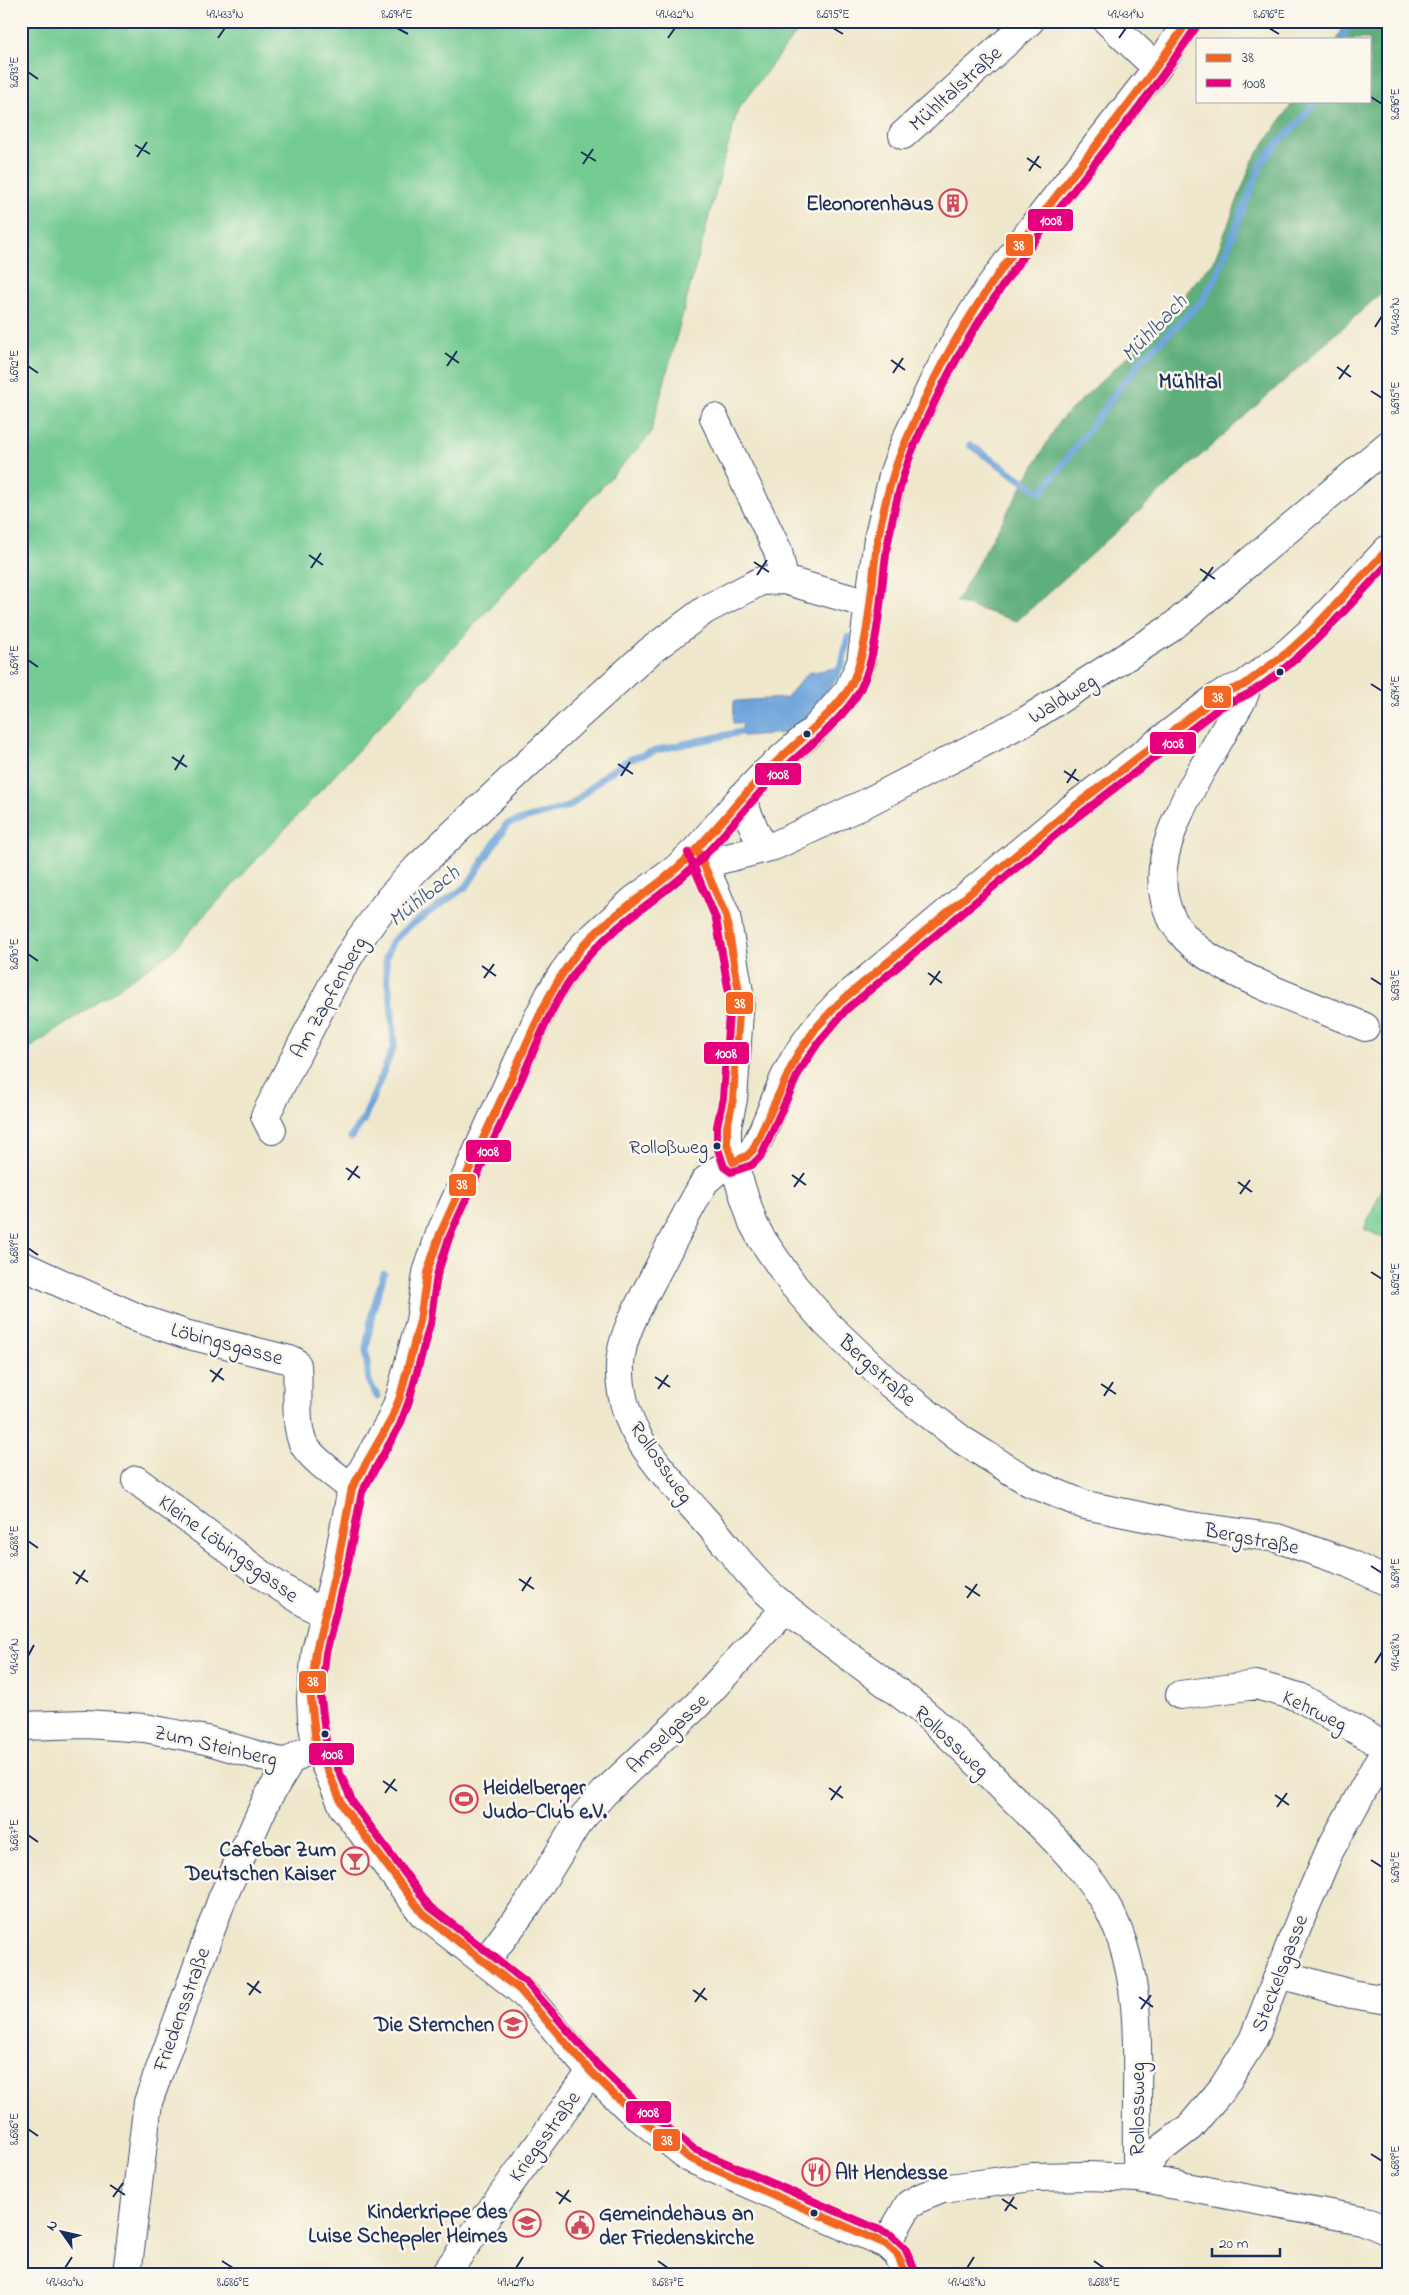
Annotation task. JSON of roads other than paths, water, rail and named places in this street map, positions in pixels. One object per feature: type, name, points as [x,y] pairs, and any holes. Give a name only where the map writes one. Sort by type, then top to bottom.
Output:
[{"type":"street","name":"Mühltalstraße","points":[[902,135],[1030,21]]},
{"type":"street","points":[[1107,21],[1157,68]]},
{"type":"street","points":[[906,2274],[897,2254],[886,2244],[689,2158],[628,2109],[591,2072],[533,2003],[485,1962],[423,1914],[357,1828],[344,1808],[316,1744],[312,1719],[312,1683],[316,1652],[333,1584],[352,1488],[391,1420],[400,1397],[420,1321],[428,1272],[440,1234],[550,994],[575,956],[600,929],[635,899],[676,869],[701,856],[741,798],[767,771],[814,730],[848,691],[861,663],[867,632],[868,604],[886,503],[905,442],[962,329],[1036,224],[1157,68],[1188,21]]},
{"type":"street","points":[[714,418],[778,551],[784,580]]},
{"type":"street","name":"Waldweg","points":[[701,856],[763,849],[866,803],[1028,720],[1163,634],[1388,446]]},
{"type":"street","name":"Rollossweg","points":[[1138,2178],[1135,2135],[1137,2049],[1130,1971],[1120,1936],[1109,1911],[1070,1855],[960,1746],[914,1705],[786,1608],[754,1578],[679,1490],[642,1441],[627,1412],[622,1389],[620,1364],[624,1340],[635,1314],[705,1181],[718,1170],[746,1156],[753,1150],[786,1074],[822,1021],[839,1003],[1072,809],[1213,700],[1226,692],[1244,685],[1288,652],[1311,631],[1388,549]]},
{"type":"street","name":"Am Zapfenberg","points":[[272,1130],[265,1116],[332,985],[359,940],[402,884],[578,716],[664,640],[705,610],[761,581],[784,580],[868,604]]},
{"type":"street","points":[[1244,685],[1245,693],[1241,702],[1196,780],[1168,840],[1161,873],[1164,900],[1168,912],[1174,923],[1189,941],[1217,962],[1365,1027]]},
{"type":"street","points":[[741,798],[763,849]]},
{"type":"street","name":"Bergstraße","points":[[701,856],[726,916],[740,998],[733,1099],[727,1127],[727,1144],[753,1224],[760,1238],[794,1286],[857,1355],[890,1384],[962,1440],[1029,1482],[1085,1505],[1184,1525],[1276,1538],[1348,1562],[1388,1582]]},
{"type":"street","name":"Löbingsgasse","points":[[21,1265],[140,1319],[224,1345],[294,1361],[297,1365],[300,1425],[303,1442],[311,1453],[352,1488]]},
{"type":"street","name":"Kleine Löbingsgasse","points":[[136,1480],[268,1579],[324,1615]]},
{"type":"street","name":"Amselgasse","points":[[485,1962],[528,1904],[577,1824],[604,1794],[697,1705],[786,1608]]},
{"type":"street","name":"Kehrweg","points":[[1180,1695],[1256,1685],[1299,1698],[1387,1746]]},
{"type":"street","name":"Zum Steinberg","points":[[21,1726],[86,1724],[145,1728],[206,1740],[272,1761],[290,1761],[316,1744]]},
{"type":"street","name":"Steckelsgasse","points":[[1138,2178],[1153,2156],[1190,2127],[1226,2082],[1253,2040],[1330,1850],[1387,1746]]},
{"type":"street","name":"Friedensstraße","points":[[127,2274],[148,2102],[222,1899],[267,1799],[290,1761]]},
{"type":"street","points":[[1280,1974],[1351,1994],[1388,2000]]},
{"type":"street","name":"Kriegsstraße","points":[[445,2274],[591,2072]]},
{"type":"street","points":[[886,2244],[909,2204],[942,2189],[1032,2177],[1088,2176],[1138,2178],[1362,2220],[1388,2231]]},
{"type":"water","points":[[835,668],[841,672],[811,713],[788,733],[743,736],[742,723],[733,723],[734,701],[786,698],[808,673]]},
{"type":"waterway","name":"Mühlbach","points":[[1342,38],[1351,21]]},
{"type":"waterway","name":"Mühlbach","points":[[970,445],[1041,493],[1140,361],[1203,300],[1216,277],[1261,164],[1274,147],[1303,118],[1314,102]]},
{"type":"waterway","name":"Mühlbach","points":[[833,678],[842,664],[848,637]]},
{"type":"waterway","name":"Mühlbach","points":[[351,1137],[363,1121],[394,1046],[391,1001],[386,971],[386,958],[392,942],[408,927],[467,886],[507,824],[570,806],[604,776],[628,760],[661,749],[750,730]]},
{"type":"waterway","name":"Mühlbach","points":[[377,1396],[369,1382],[366,1349],[372,1313],[384,1274]]},
{"type":"place","name":"Eleonorenhaus","points":[[953,203]]},
{"type":"place","name":"Rolloßweg","points":[[717,1146]]},
{"type":"place","name":"Heidelberger Judo-Club e.V.","points":[[464,1799]]},
{"type":"place","name":"Cafebar Zum Deutschen Kaiser","points":[[355,1861]]},
{"type":"place","name":"Die Sternchen","points":[[513,2024]]},
{"type":"place","name":"Alt Hendesse","points":[[816,2172]]},
{"type":"place","name":"Kinderkrippe des Luise Scheppler Heimes","points":[[527,2223]]},
{"type":"place","name":"Gemeindehaus an der Friedenskirche","points":[[580,2225]]},
{"type":"district","name":"Mühltal","points":[[1190,380]]}]
